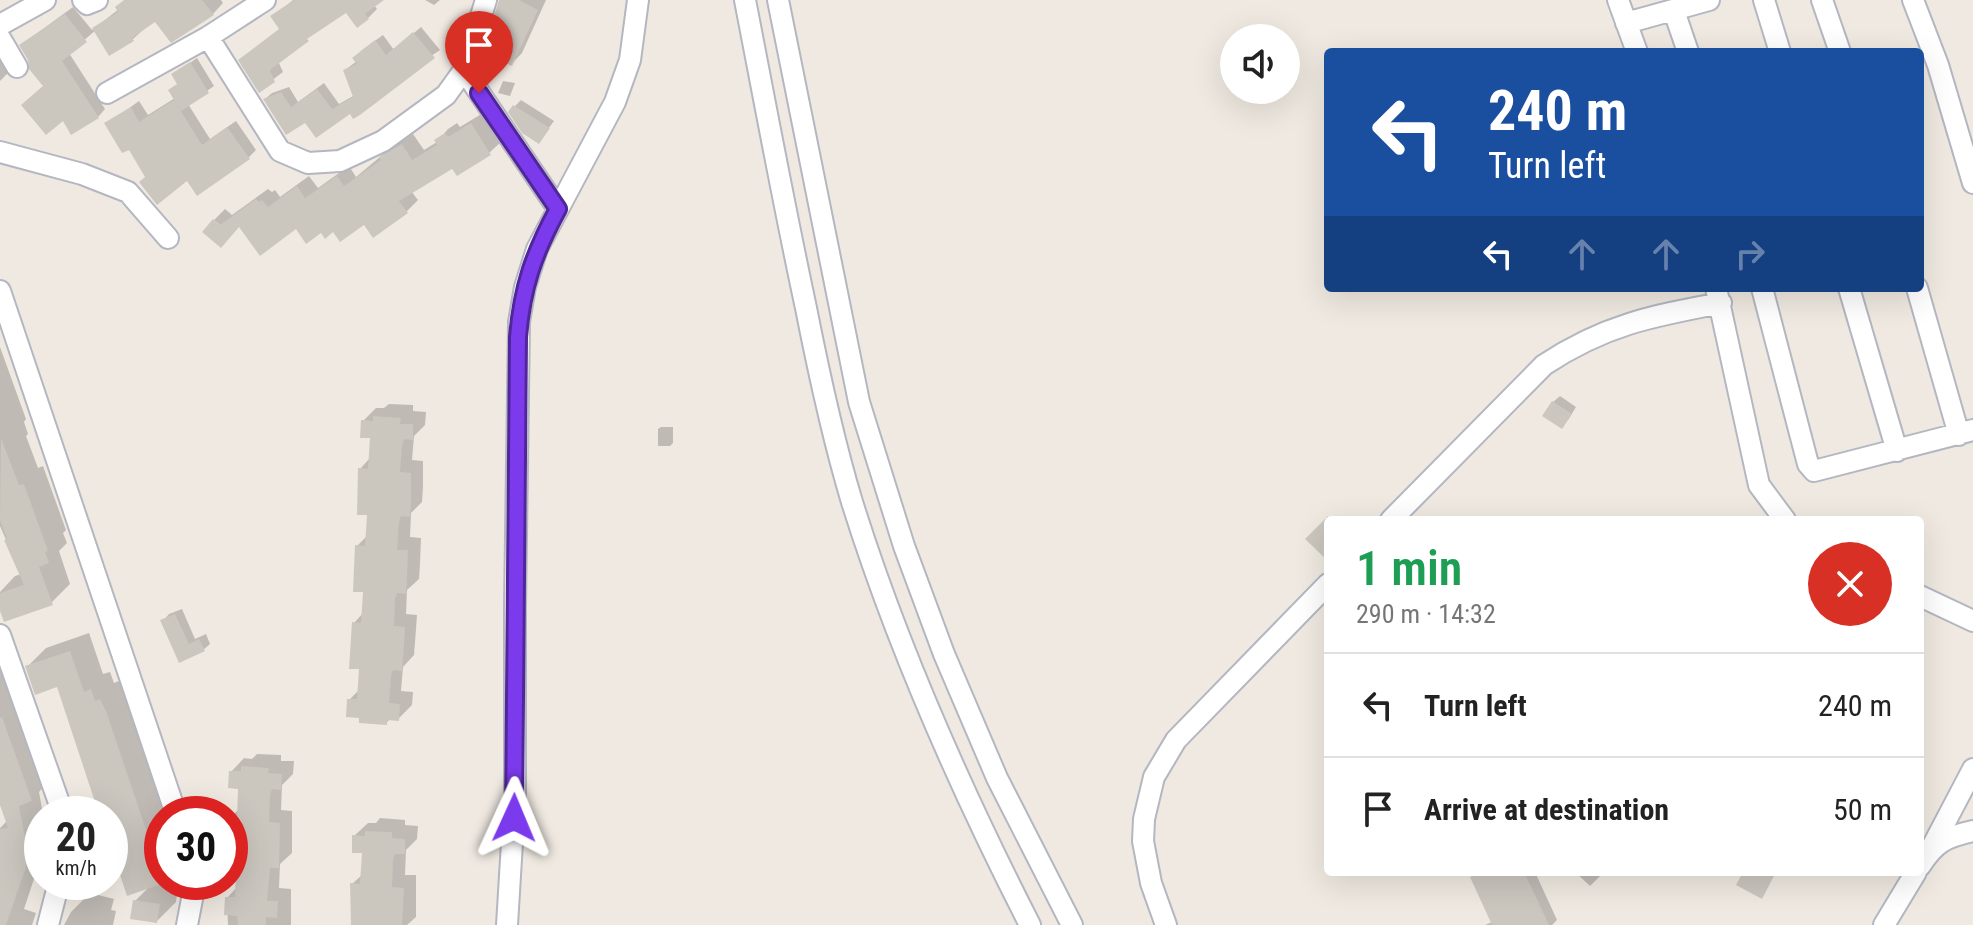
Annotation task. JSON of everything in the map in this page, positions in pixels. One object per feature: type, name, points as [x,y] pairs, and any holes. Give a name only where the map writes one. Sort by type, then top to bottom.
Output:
[{"type":"street","points":[[0,25],[45,0]]},
{"type":"street","points":[[83,0],[91,4],[97,0]]},
{"type":"street","points":[[107,93],[208,37],[231,8],[265,0]]},
{"type":"street","points":[[208,37],[280,151],[308,163],[340,161],[383,141],[446,95],[464,70],[486,0]]},
{"type":"street","points":[[507,925],[515,793],[518,337],[525,287],[537,249],[615,102],[630,60],[638,0]]},
{"type":"street","points":[[745,0],[827,410],[852,502],[923,699],[974,815],[1030,925]]},
{"type":"street","points":[[778,0],[859,402],[899,531],[944,654],[997,778],[1072,925]]},
{"type":"street","points":[[1618,0],[1635,48]]},
{"type":"street","points":[[1626,23],[1709,0]]},
{"type":"street","points":[[1764,0],[1779,48]]},
{"type":"street","points":[[1822,0],[1839,48]]},
{"type":"street","points":[[1913,0],[1938,65],[1973,183]]},
{"type":"street","points":[[1674,11],[1687,48]]},
{"type":"street","points":[[0,38],[17,67]]},
{"type":"street","points":[[464,70],[558,209]]},
{"type":"street","points":[[0,152],[82,174],[128,192],[168,238]]},
{"type":"street","points":[[0,291],[170,796]]},
{"type":"street","points":[[1763,292],[1808,464],[1814,471],[1966,433],[1918,292]]},
{"type":"street","points":[[1850,292],[1897,451]]},
{"type":"street","points":[[1395,516],[1544,365],[1568,349],[1620,325],[1718,296],[1759,485],[1782,516]]},
{"type":"street","points":[[1166,925],[1151,883],[1143,841],[1147,798],[1154,777],[1176,740],[1324,588]]},
{"type":"street","points":[[1924,598],[1973,621]]},
{"type":"street","points":[[0,635],[57,796]]},
{"type":"street","points":[[1925,857],[1973,769]]},
{"type":"street","points":[[1925,857],[1954,836],[1973,831]]},
{"type":"street","points":[[1884,925],[1914,876]]},
{"type":"street","points":[[48,925],[54,900]]},
{"type":"street","points":[[187,925],[192,900]]},
{"type":"building","points":[[124,0],[202,0],[214,15],[171,43],[155,22],[132,38],[134,41],[109,56],[92,28],[118,12],[115,7]]},
{"type":"building","points":[[294,0],[384,0],[365,14],[369,19],[357,28],[346,13],[307,39],[309,41],[270,70],[275,82],[259,93],[238,60],[279,29],[270,16]]},
{"type":"building","points":[[499,0],[519,0],[538,10],[512,66],[483,53]]},
{"type":"building","points":[[65,14],[87,42],[62,61],[99,118],[71,135],[63,121],[46,135],[21,105],[43,86],[29,69],[28,60],[19,45]]},
{"type":"building","points":[[413,32],[435,58],[360,115],[353,119],[350,114],[316,138],[305,123],[286,135],[263,99],[281,92],[291,107],[317,89],[332,109],[353,97],[343,70],[357,64],[352,58],[375,40],[386,55]]},
{"type":"building","points":[[190,62],[209,93],[181,111],[168,90],[177,84],[171,74]]},
{"type":"building","points":[[174,100],[202,145],[227,127],[250,159],[197,196],[187,181],[157,205],[139,182],[145,177],[129,150],[122,153],[104,123],[131,107],[139,122]]},
{"type":"building","points":[[513,105],[550,128],[539,144],[522,133],[508,112]]},
{"type":"building","points":[[471,123],[491,155],[457,176],[452,169],[399,201],[408,213],[373,238],[364,225],[340,242],[333,232],[325,239],[321,233],[306,244],[296,229],[260,256],[239,227],[221,248],[202,232],[213,219],[220,225],[256,199],[259,202],[262,200],[268,207],[297,186],[305,198],[337,176],[344,186],[381,160],[379,157],[402,144],[412,160],[437,145],[434,140],[445,133],[448,137]]},
{"type":"building","points":[[1552,401],[1572,414],[1562,429],[1542,416]]},
{"type":"building","points":[[373,416],[401,418],[400,424],[413,424],[413,440],[404,439],[402,445],[400,472],[411,473],[410,517],[401,516],[397,550],[408,550],[406,594],[397,593],[395,599],[394,626],[405,627],[402,671],[393,670],[389,703],[400,704],[399,721],[387,720],[387,725],[359,723],[359,718],[346,717],[347,699],[357,699],[359,669],[349,669],[352,622],[361,623],[363,592],[353,592],[355,545],[365,546],[367,515],[357,515],[358,468],[368,469],[370,438],[360,438],[361,420],[373,421]]},
{"type":"building","points":[[1,438],[19,485],[24,484],[48,551],[45,552],[49,563],[39,567],[53,605],[4,622],[0,611],[0,593],[24,585],[4,540],[7,539],[0,520]]},
{"type":"building","points":[[1324,520],[1324,557],[1305,539]]},
{"type":"building","points":[[175,614],[189,644],[199,639],[205,651],[179,663],[160,620]]},
{"type":"building","points":[[70,651],[84,692],[91,689],[95,701],[100,699],[144,824],[144,890],[128,896],[128,796],[93,796],[57,687],[35,695],[25,666]]},
{"type":"building","points":[[0,718],[30,796],[24,796],[24,804],[19,806],[24,832],[24,873],[6,925],[0,925],[0,829],[8,828],[0,805]]},
{"type":"building","points":[[241,766],[269,768],[268,773],[282,774],[281,790],[272,789],[270,795],[269,822],[280,823],[279,868],[270,868],[267,901],[278,901],[277,918],[266,917],[266,925],[238,925],[237,916],[224,915],[225,900],[248,900],[248,796],[238,796],[238,789],[228,788],[229,771],[241,771]]},
{"type":"building","points":[[365,831],[392,832],[392,838],[405,839],[405,854],[395,854],[393,860],[392,887],[404,888],[402,925],[351,925],[350,883],[360,884],[362,853],[352,853],[352,835],[365,836]]},
{"type":"building","points":[[1526,876],[1549,925],[1492,925],[1470,877]]},
{"type":"building","points":[[1741,876],[1774,876],[1762,899],[1736,885]]},
{"type":"building","points":[[133,900],[160,904],[157,923],[130,919]]},
{"type":"route","points":[[479,93],[558,209],[537,249],[525,287],[519,322],[514,818]]}]
